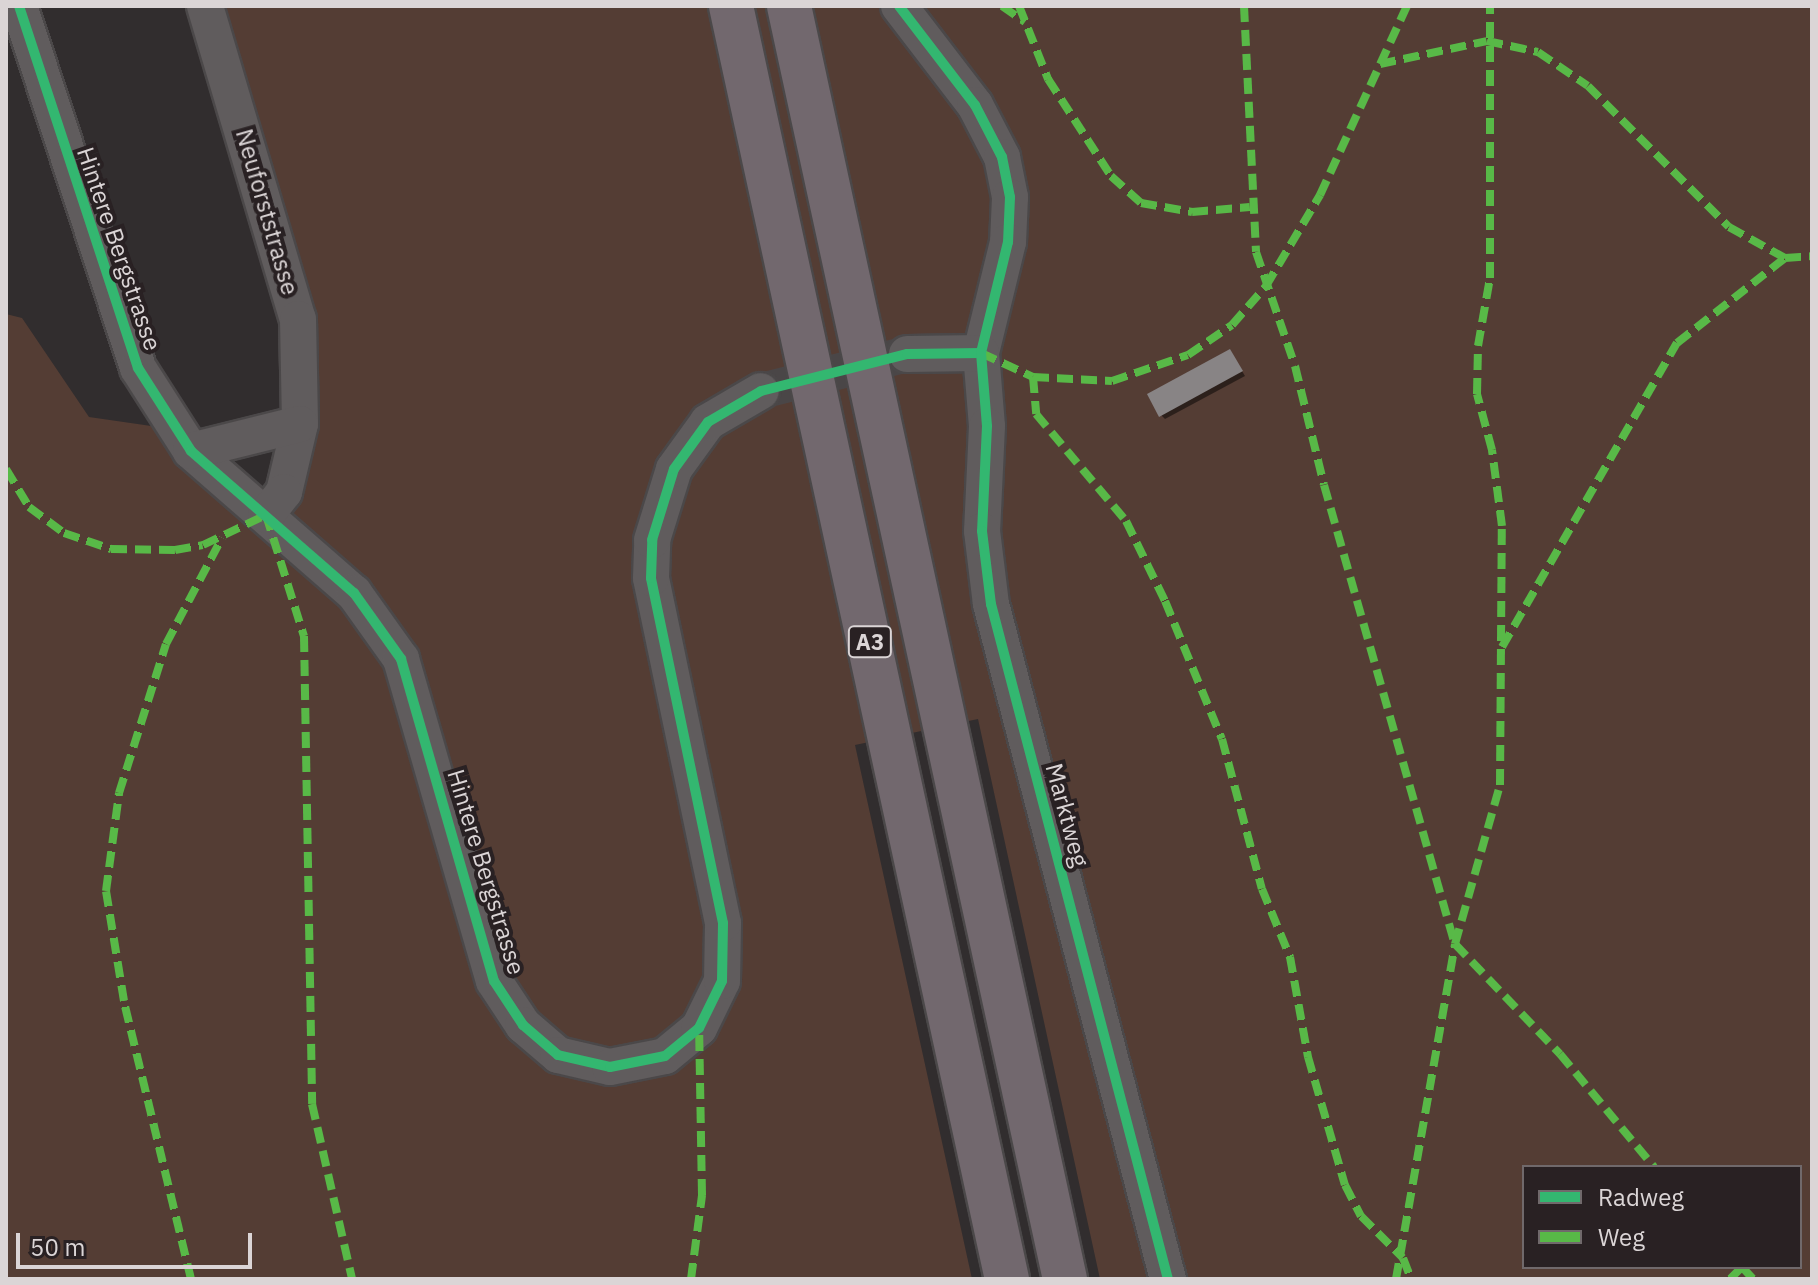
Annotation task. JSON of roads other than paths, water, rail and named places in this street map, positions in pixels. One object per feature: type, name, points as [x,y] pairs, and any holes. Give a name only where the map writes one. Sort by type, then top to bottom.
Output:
[{"type":"highway","name":"A3","points":[[731,6],[1007,1279]]},
{"type":"highway","name":"A3","points":[[789,6],[1065,1279]]},
{"type":"street","name":"Hintere Bergstrasse","points":[[19,6],[117,316],[138,368],[191,451],[354,593],[401,659],[494,981],[523,1025],[558,1055],[610,1067],[665,1056],[699,1028],[722,981],[723,923],[651,578],[652,540],[674,469],[708,422],[761,391]]},
{"type":"street","name":"Neuforststrasse","points":[[205,6],[298,319],[300,424],[284,492],[266,515]]},
{"type":"street","name":"Marktweg","points":[[899,6],[975,105],[1002,157],[1010,197],[1008,242],[981,353],[987,426],[982,531],[991,604],[1168,1279]]},
{"type":"street","points":[[907,354],[981,353]]},
{"type":"street","points":[[191,451],[300,424]]},
{"type":"tunnel","points":[[761,391],[907,354]]}]
